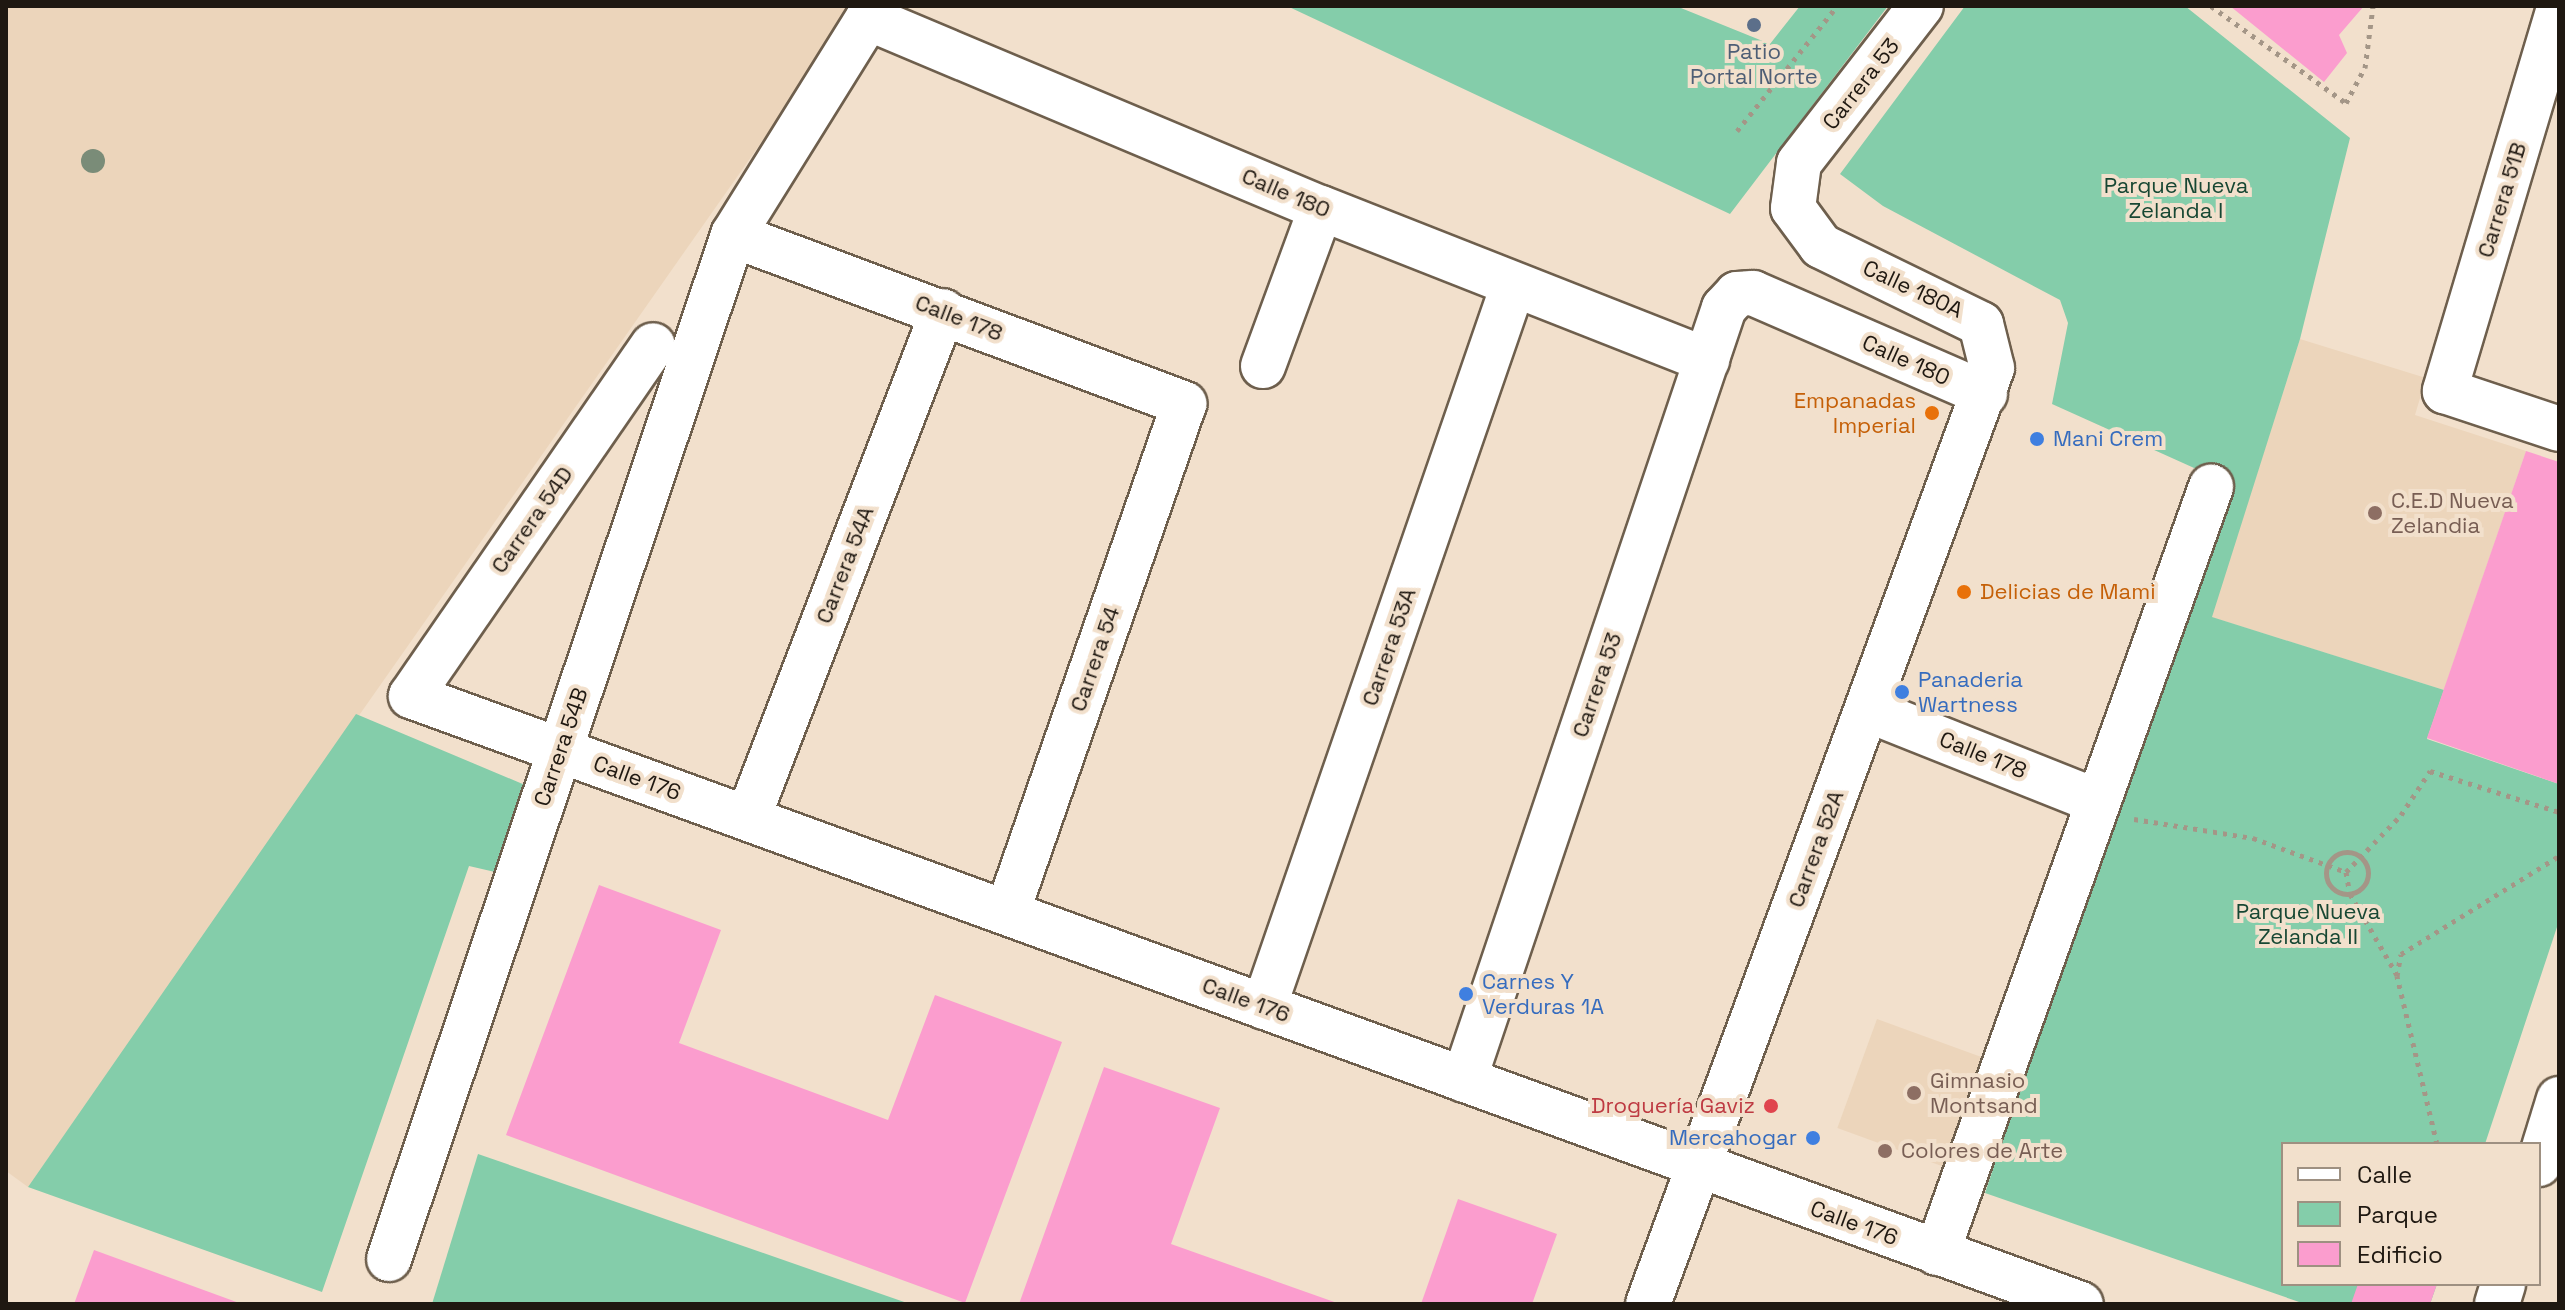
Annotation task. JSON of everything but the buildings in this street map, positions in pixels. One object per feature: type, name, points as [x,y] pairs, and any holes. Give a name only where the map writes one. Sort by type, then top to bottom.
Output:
[{"type":"street","name":"Carrera 53","points":[[1793,208],[1799,163],[1921,6]]},
{"type":"street","name":"Carrera 51B","points":[[2559,8],[2445,391],[2559,429]]},
{"type":"street","name":"Calle 180","points":[[733,235],[868,18],[1321,208],[1707,360]]},
{"type":"street","points":[[1263,366],[1321,208]]},
{"type":"street","name":"Calle 180A","points":[[1793,208],[1821,246],[1981,324],[1991,345],[1985,394]]},
{"type":"street","name":"Calle 178","points":[[733,235],[943,311],[1184,404]]},
{"type":"street","name":"Carrera 54B","points":[[389,1259],[733,235]]},
{"type":"street","name":"Carrera 53A","points":[[1264,1007],[1513,286]]},
{"type":"street","name":"Calle 180","points":[[1737,294],[1753,293],[1985,394]]},
{"type":"street","name":"Carrera 53","points":[[1464,1080],[1724,308],[1737,294]]},
{"type":"street","name":"Carrera 54A","points":[[748,818],[943,311]]},
{"type":"street","name":"Carrera 54D","points":[[411,696],[653,345]]},
{"type":"street","name":"Carrera 52A","points":[[1648,1304],[1985,394]]},
{"type":"street","name":"Carrera 54","points":[[1007,913],[1184,404]]},
{"type":"street","points":[[1937,1253],[2211,487]]},
{"type":"street","name":"Calle 176","points":[[411,696],[2081,1304]]},
{"type":"street","name":"Calle 178","points":[[1868,710],[2095,807]]},
{"type":"street","points":[[2541,1158],[2559,1099]]},
{"type":"path","points":[[1737,131],[1837,6]]},
{"type":"path","points":[[2211,6],[2346,103],[2365,68],[2373,6]]},
{"type":"path","points":[[2437,1142],[2397,976],[2350,894],[2346,872],[2358,854],[2401,815],[2430,771],[2559,812]]},
{"type":"path","points":[[2095,807],[2253,838],[2346,872]]},
{"type":"path","points":[[2350,894],[2329,885],[2327,865],[2336,855],[2358,854]]},
{"type":"path","points":[[2350,894],[2368,879],[2358,854]]},
{"type":"path","points":[[2397,976],[2401,954],[2559,856]]},
{"type":"shaded area","points":[[6,6],[857,6],[28,1187],[6,1171]]},
{"type":"shaded area","name":"C.E.D Nueva Zelandia","points":[[2300,339],[2426,378],[2415,415],[2526,451],[2444,690],[2211,617]]},
{"type":"shaded area","name":"Gimnasio Montsand","points":[[1877,1019],[1992,1061],[1952,1170],[1837,1128]]},
{"type":"green space","points":[[1287,6],[1676,6],[1770,44],[1800,6],[1888,6],[1730,214]]},
{"type":"green space","name":"Parque Nueva Zelanda II","points":[[1965,6],[2185,6],[2350,138],[2300,339],[2212,617],[2444,690],[2427,739],[2559,784],[2559,921],[2486,1142],[2281,1142],[2281,1286],[2436,1286],[2430,1304],[2305,1304],[1985,1193],[2223,481],[2052,404],[2068,323],[2060,300],[1883,206],[1840,174]]},
{"type":"green space","points":[[356,714],[525,785],[495,872],[469,866],[322,1292],[28,1187]]},
{"type":"green space","points":[[478,1154],[910,1304],[432,1304]]},
{"type":"place","name":"Patio Portal Norte","points":[[1754,25]]},
{"type":"place","name":"Empanadas Imperial","points":[[1932,413]]},
{"type":"place","name":"Mani Crem","points":[[2037,439]]},
{"type":"place","name":"C.E.D Nueva Zelandia","points":[[2375,513]]},
{"type":"place","name":"Delicias de Mami","points":[[1964,592]]},
{"type":"place","name":"Panaderia Wartness","points":[[1902,692]]},
{"type":"place","name":"Carnes Y Verduras 1A","points":[[1466,994]]},
{"type":"place","name":"Gimnasio Montsand","points":[[1914,1093]]},
{"type":"place","name":"Droguería Gaviz","points":[[1771,1106]]},
{"type":"place","name":"Mercahogar","points":[[1813,1138]]},
{"type":"place","name":"Colores de Arte","points":[[1885,1151]]},
{"type":"park label","name":"Parque Nueva Zelanda I","points":[[2176,198]]}]
